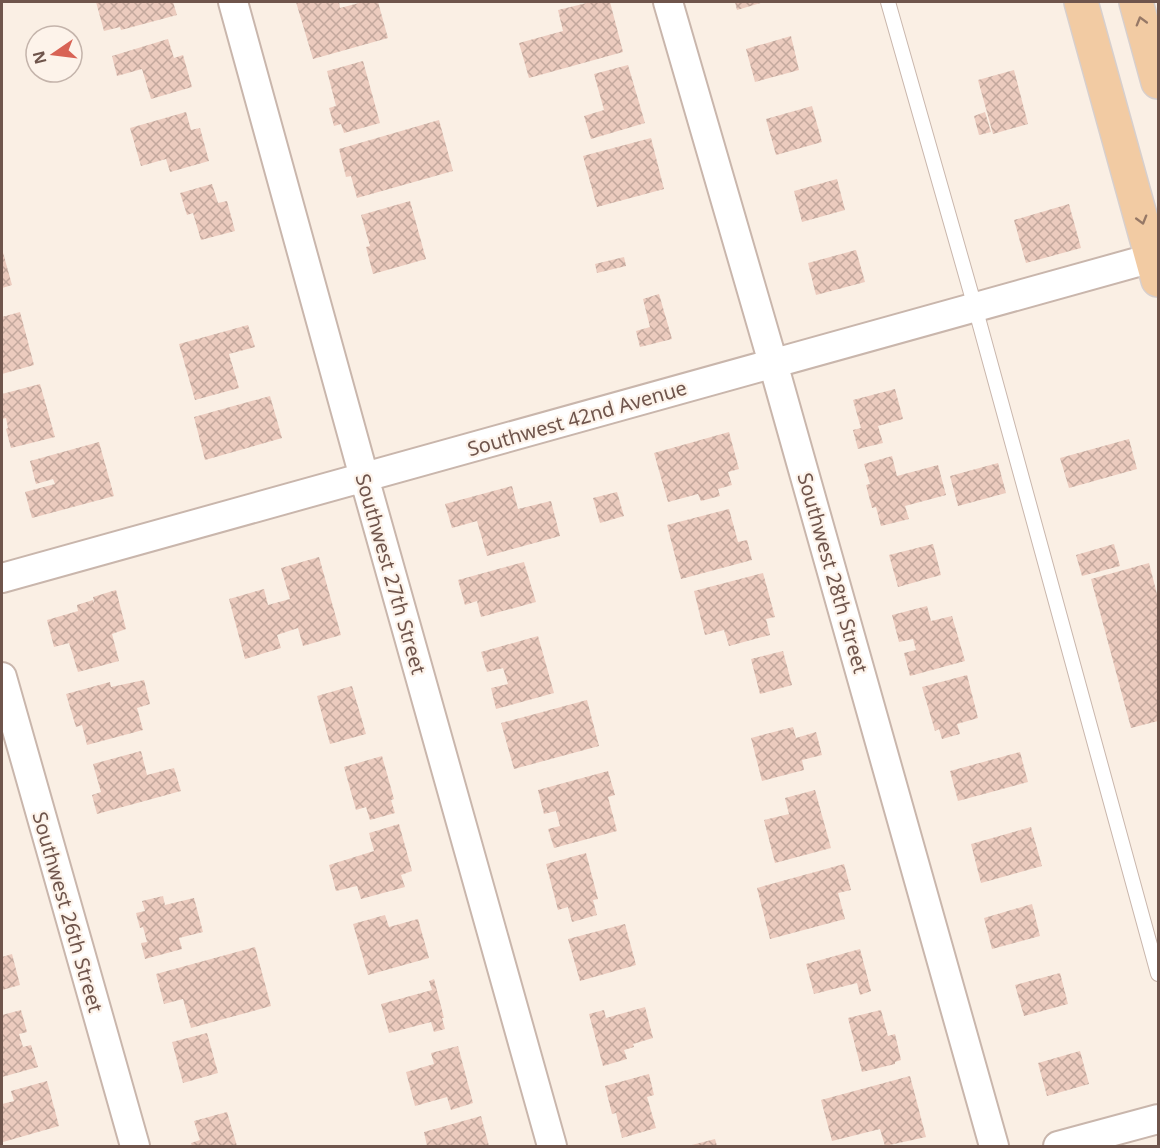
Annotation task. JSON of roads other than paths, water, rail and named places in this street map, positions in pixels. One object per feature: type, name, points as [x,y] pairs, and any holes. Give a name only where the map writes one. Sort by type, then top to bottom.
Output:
[{"type":"main road","points":[[1081,2],[1158,201]]},
{"type":"main road","points":[[1081,2],[1156,267]]},
{"type":"main road","points":[[1136,2],[1158,76]]},
{"type":"street","name":"Southwest 27th Street","points":[[233,2],[552,1146]]},
{"type":"street","name":"Southwest 28th Street","points":[[668,2],[773,363],[994,1146]]},
{"type":"street","name":"Southwest 42nd Avenue","points":[[2,578],[975,307],[1156,267]]},
{"type":"street","name":"Southwest 26th Street","points":[[2,677],[135,1146]]},
{"type":"street","points":[[1058,1146],[1158,1119]]},
{"type":"lane","points":[[888,2],[975,307],[1158,974]]}]
